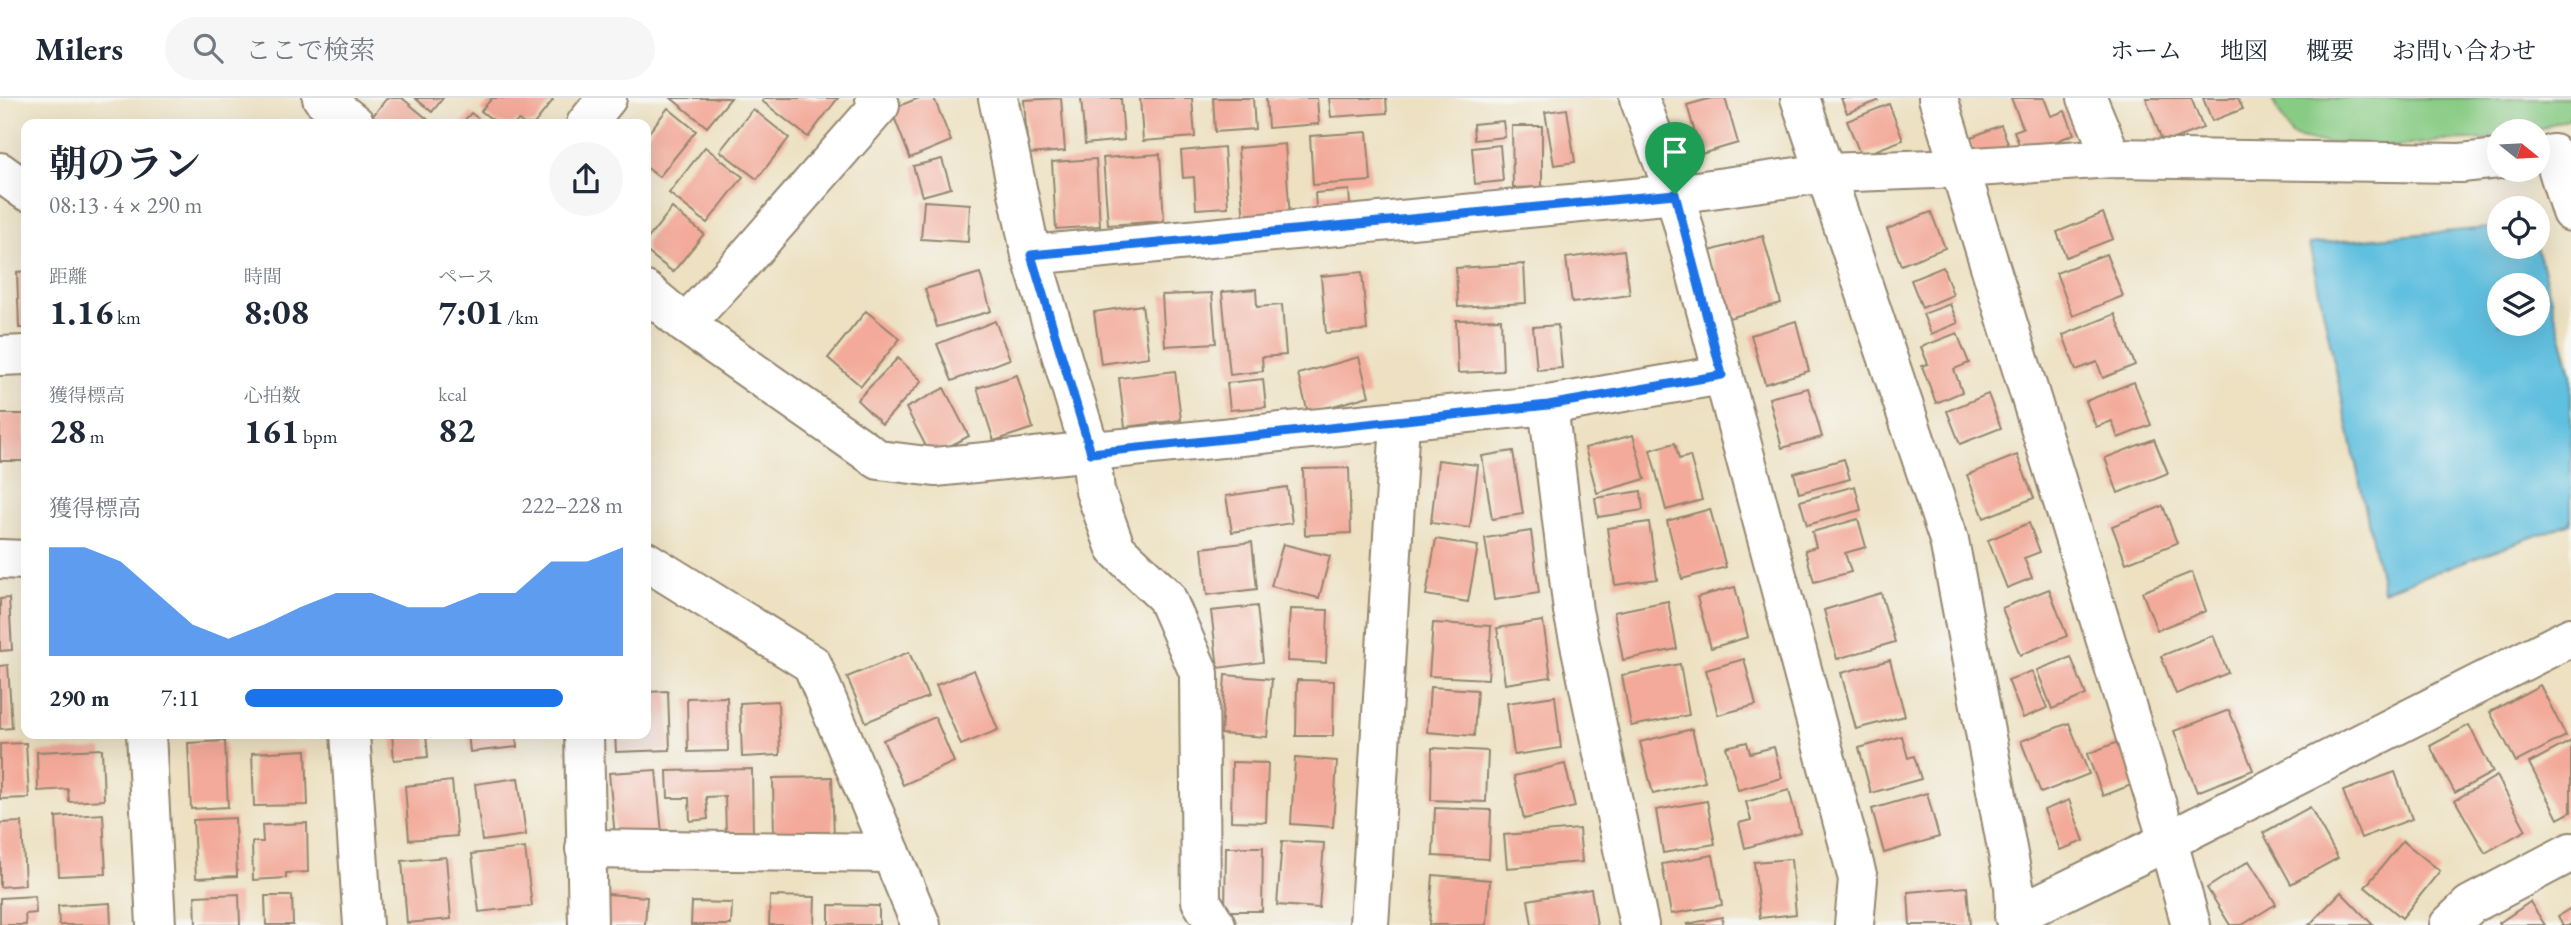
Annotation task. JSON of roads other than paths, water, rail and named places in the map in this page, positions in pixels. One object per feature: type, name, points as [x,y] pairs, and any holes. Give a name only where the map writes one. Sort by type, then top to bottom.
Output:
[{"type":"street","points":[[590,119],[607,98]]},
{"type":"street","points":[[685,324],[880,104],[875,98]]},
{"type":"street","points":[[998,98],[1031,255],[1091,453],[1095,491],[1116,549],[1166,597],[1199,673],[1201,901],[1216,925]]},
{"type":"street","points":[[1639,98],[1675,194],[1858,879],[1854,925]]},
{"type":"street","points":[[1800,98],[1949,540],[2014,886],[2015,921],[2168,841],[2567,646]]},
{"type":"street","points":[[1938,98],[2168,841],[2191,925]]},
{"type":"street","points":[[2087,98],[2112,158]]},
{"type":"street","points":[[2554,152],[2571,212]]},
{"type":"street","points":[[1031,255],[1675,194],[1826,173],[2112,158],[2461,163],[2487,160]]},
{"type":"street","points":[[0,172],[21,187]]},
{"type":"street","points":[[651,295],[685,324],[878,460],[935,467],[1548,405],[1722,375]]},
{"type":"street","points":[[0,356],[21,355]]},
{"type":"street","points":[[1548,405],[1573,611],[1639,925]]},
{"type":"street","points":[[1360,925],[1370,925],[1400,422]]},
{"type":"street","points":[[0,559],[21,560]]},
{"type":"street","points":[[651,564],[812,664],[921,925]]},
{"type":"street","points":[[146,739],[156,925]]},
{"type":"street","points":[[350,739],[363,925]]},
{"type":"street","points":[[584,739],[588,925]]},
{"type":"street","points":[[586,849],[891,853]]},
{"type":"street","points":[[2449,925],[2470,905],[2571,852]]},
{"type":"water","points":[[2487,228],[2487,259],[2540,259],[2544,273],[2487,273],[2487,336],[2550,336],[2550,295],[2571,373],[2571,523],[2383,591],[2309,244]]}]
